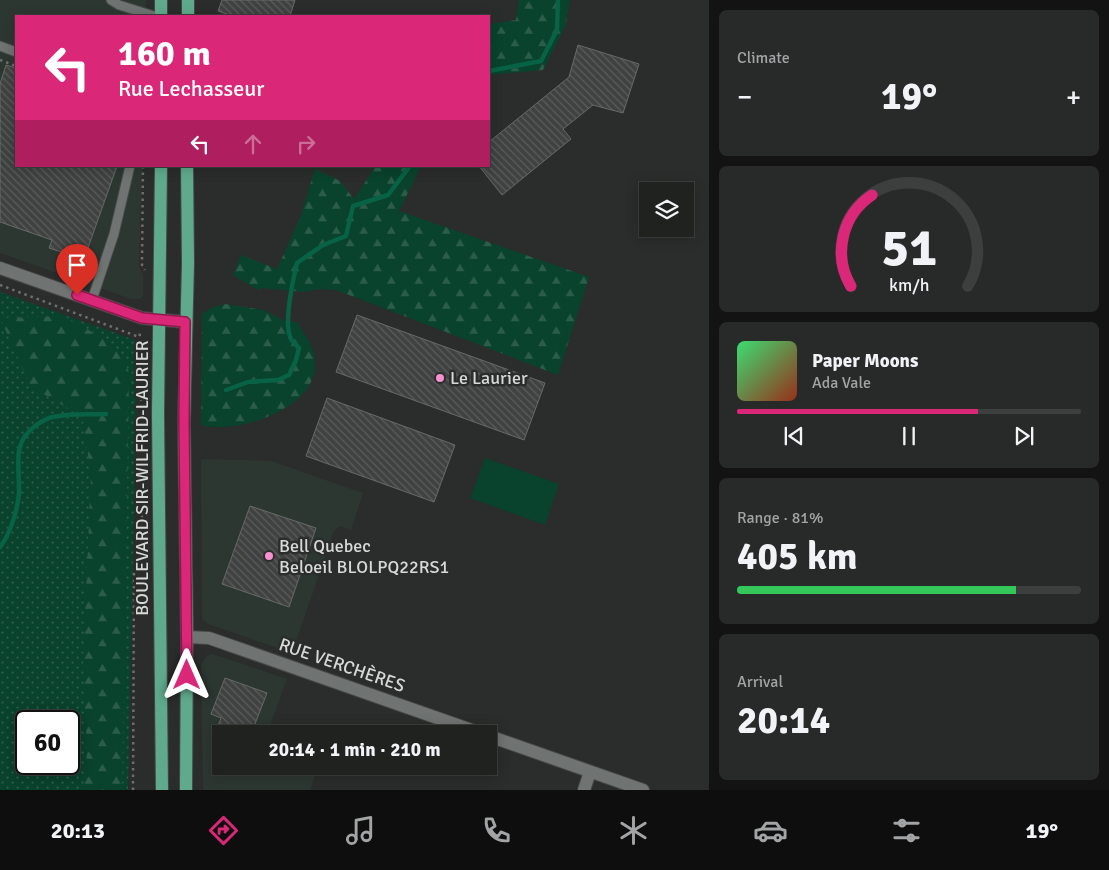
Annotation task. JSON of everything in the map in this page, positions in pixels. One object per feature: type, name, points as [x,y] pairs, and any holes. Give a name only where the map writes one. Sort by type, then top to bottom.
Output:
[{"type":"main road","points":[[161,0],[161,15]]},
{"type":"main road","points":[[188,0],[188,15]]},
{"type":"main road","name":"BOULEVARD SIR-WILFRID-LAURIER","points":[[160,167],[158,414],[162,790]]},
{"type":"main road","points":[[186,790],[187,637],[184,422],[185,322],[188,263],[188,167]]},
{"type":"street","points":[[0,268],[142,318],[185,322]]},
{"type":"street","name":"RUE VERCHÈRES","points":[[187,637],[209,638],[457,725]]},
{"type":"street","points":[[497,739],[643,790]]},
{"type":"street","points":[[584,790],[590,772]]},
{"type":"lane","points":[[111,0],[119,5],[151,15]]},
{"type":"lane","points":[[0,46],[15,52]]},
{"type":"lane","points":[[92,300],[114,234],[130,167]]},
{"type":"path","points":[[0,60],[15,66]]},
{"type":"path","points":[[143,167],[142,265],[146,276]]},
{"type":"path","name":"BOULEVARD SIR-WILFRID-LAURIER","points":[[0,285],[139,337],[142,540],[134,573],[133,790]]},
{"type":"shaded area","points":[[0,0],[146,0],[145,15],[15,15],[15,167],[142,167],[139,267],[143,275],[143,296],[139,299],[131,299],[0,253]]},
{"type":"shaded area","points":[[201,459],[271,461],[363,493],[351,530],[340,526],[334,531],[292,653],[208,624],[202,619]]},
{"type":"shaded area","points":[[211,654],[287,679],[270,725],[212,725],[212,775],[315,775],[310,790],[203,790],[201,665],[205,658]]},
{"type":"green space","points":[[519,0],[570,0],[566,25],[543,70],[490,75],[490,24],[516,20]]},
{"type":"green space","points":[[375,167],[421,167],[399,211],[589,277],[558,375],[336,290],[320,289],[304,292],[261,288],[260,291],[233,275],[241,255],[277,269],[300,218],[315,169],[340,181],[354,199]]},
{"type":"green space","points":[[0,292],[135,340],[137,371],[128,790],[0,790]]},
{"type":"green space","points":[[225,304],[264,310],[285,321],[297,322],[314,352],[315,367],[311,382],[301,396],[287,407],[270,416],[233,426],[216,427],[201,425],[202,314],[211,308]]},
{"type":"green space","points":[[64,316],[115,345],[129,372],[122,790],[84,790],[87,752],[83,662],[91,475],[82,416],[31,387],[0,318]]},
{"type":"green space","points":[[485,458],[559,484],[545,525],[470,498]]},
{"type":"building","points":[[222,0],[295,0],[290,15],[229,15],[218,11]]},
{"type":"building","points":[[578,45],[639,64],[623,113],[593,105],[563,129],[571,139],[502,195],[480,167],[490,167],[490,141],[569,77]]},
{"type":"building","points":[[6,65],[15,68],[15,167],[117,167],[84,259],[49,248],[52,240],[0,222],[0,84]]},
{"type":"building","name":"Le Laurier","points":[[357,315],[545,383],[524,440],[336,372]]},
{"type":"building","name":"Le Laurier","points":[[327,398],[455,445],[434,502],[306,456]]},
{"type":"building","name":"Bell Quebec Beloeil BLOLPQ22RS1","points":[[250,506],[316,528],[289,607],[222,584]]},
{"type":"building","points":[[225,678],[267,693],[255,725],[218,725],[221,718],[211,714]]},
{"type":"waterway","points":[[490,71],[541,61],[557,30],[558,0]]},
{"type":"waterway","points":[[226,390],[248,382],[278,380],[289,375],[299,348],[291,339],[288,323],[297,263],[323,245],[346,236],[353,206],[388,195],[409,167]]},
{"type":"waterway","points":[[0,547],[10,529],[17,506],[19,493],[18,456],[27,433],[43,421],[56,416],[106,414]]},
{"type":"place","name":"Le Laurier","points":[[440,378]]},
{"type":"place","name":"Bell Quebec Beloeil BLOLPQ22RS1","points":[[269,556]]},
{"type":"route","points":[[77,295],[142,318],[185,322],[184,422],[187,675]]}]
